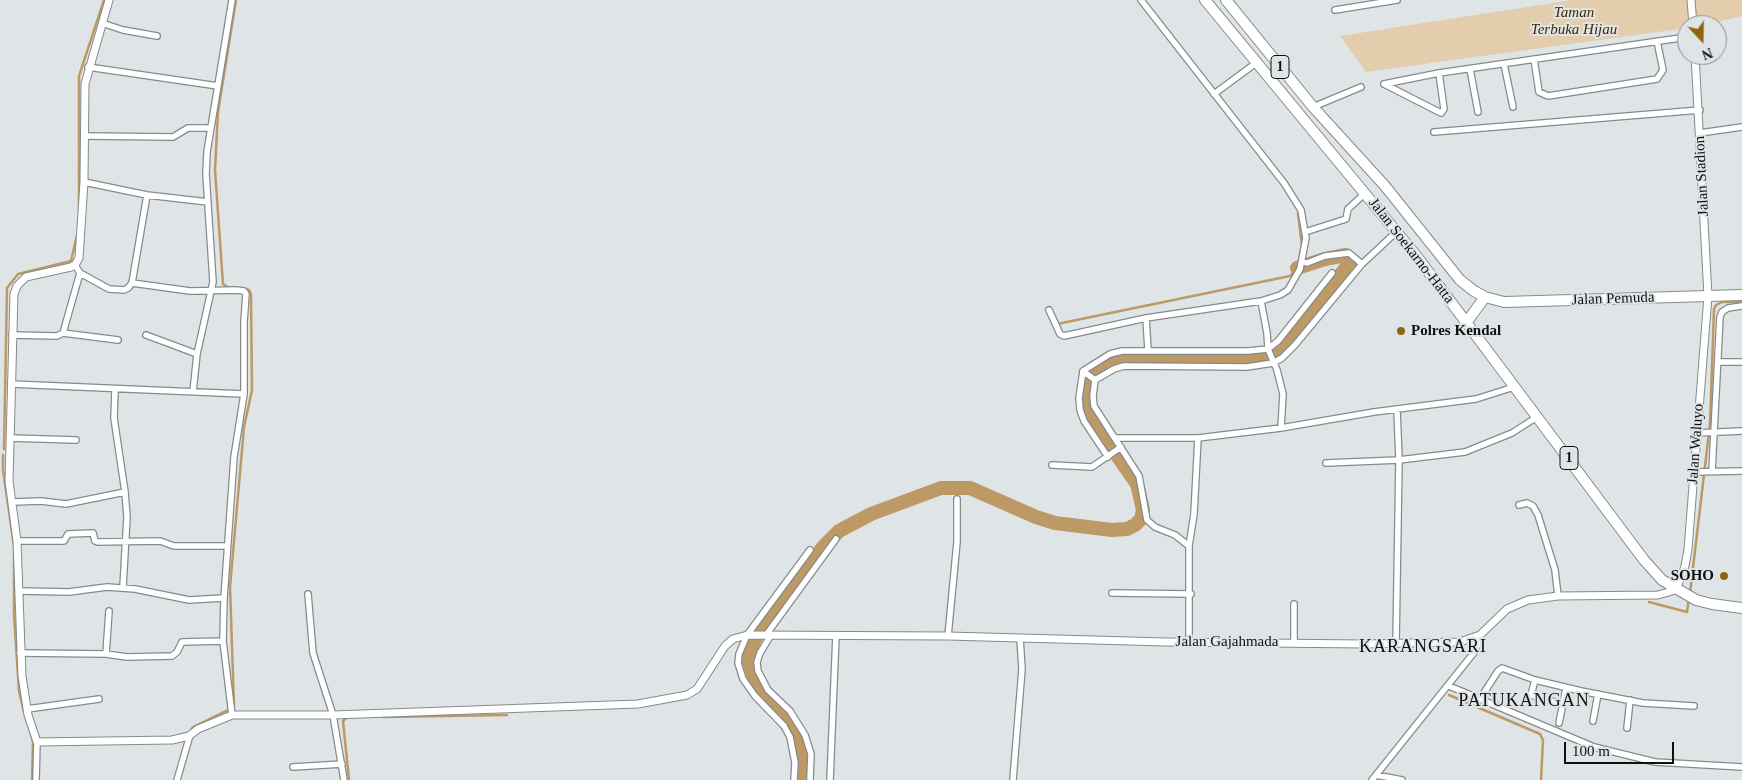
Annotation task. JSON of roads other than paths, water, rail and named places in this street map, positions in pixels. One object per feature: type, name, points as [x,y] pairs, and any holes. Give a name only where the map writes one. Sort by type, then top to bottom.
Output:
[{"type":"highway","name":"1","points":[[1205,0],[1256,63]]},
{"type":"highway","name":"1","points":[[1226,0],[1312,107]]},
{"type":"highway","name":"Jalan Soekarno-Hatta","points":[[1256,63],[1367,201],[1427,270],[1644,560],[1662,580],[1679,592],[1696,600],[1742,608]]},
{"type":"highway","name":"Jalan Soekarno-Hatta","points":[[1312,107],[1385,186],[1460,280],[1484,297]]},
{"type":"highway","name":"Jalan Pemuda","points":[[1484,297],[1504,302],[1742,295]]},
{"type":"highway","points":[[1466,323],[1484,297]]},
{"type":"street","points":[[75,265],[81,250],[85,84],[88,68],[109,0]]},
{"type":"street","points":[[193,392],[197,354],[213,282],[206,174],[210,128],[232,0]]},
{"type":"street","points":[[1049,310],[1060,334],[1064,336],[1146,318],[1261,301],[1280,295],[1288,290],[1301,265],[1305,232],[1301,210],[1284,183],[1140,0]]},
{"type":"street","points":[[1335,10],[1397,0]]},
{"type":"street","points":[[1691,0],[1692,15]]},
{"type":"street","points":[[102,23],[123,30],[157,36]]},
{"type":"street","points":[[1440,73],[1444,109],[1441,113],[1384,84],[1440,73],[1677,38]]},
{"type":"street","points":[[1534,59],[1539,92],[1548,96],[1656,79],[1663,70],[1657,41]]},
{"type":"street","points":[[1214,94],[1256,63]]},
{"type":"street","points":[[1504,64],[1513,108]]},
{"type":"street","name":"Jalan Stadion","points":[[1696,65],[1700,110],[1708,296]]},
{"type":"street","points":[[88,68],[218,86]]},
{"type":"street","points":[[1470,69],[1478,112]]},
{"type":"street","points":[[1312,107],[1361,87]]},
{"type":"street","points":[[1434,132],[1700,110]]},
{"type":"street","points":[[85,136],[173,137],[191,127],[210,128]]},
{"type":"street","points":[[1700,133],[1742,127]]},
{"type":"street","points":[[84,182],[147,196],[208,202]]},
{"type":"street","points":[[75,265],[80,273],[109,289],[124,290],[132,282],[147,196]]},
{"type":"street","points":[[1305,232],[1346,220],[1348,209],[1367,201]]},
{"type":"street","points":[[1094,380],[1114,369],[1124,366],[1247,367],[1282,358],[1295,345],[1360,262],[1391,230]]},
{"type":"street","points":[[1301,265],[1325,256],[1349,253],[1360,262]]},
{"type":"street","points":[[36,780],[37,742],[26,709],[20,653],[17,541],[9,466],[14,294],[21,280],[31,274],[75,265]]},
{"type":"street","points":[[63,333],[80,273]]},
{"type":"street","points":[[1109,456],[1084,421],[1080,410],[1078,398],[1084,372],[1110,354],[1148,350],[1268,350],[1278,341],[1332,273]]},
{"type":"street","points":[[132,282],[211,292],[236,290],[244,291],[246,294],[244,394],[235,447],[224,598],[224,641],[231,710]]},
{"type":"street","name":"Jalan Waluyo","points":[[1679,592],[1688,550],[1696,472],[1708,296]]},
{"type":"street","points":[[1261,301],[1268,350],[1277,370],[1283,394],[1281,428]]},
{"type":"street","points":[[1711,471],[1722,312],[1728,308],[1742,306]]},
{"type":"street","points":[[1146,318],[1148,350]]},
{"type":"street","points":[[12,335],[57,336],[63,333],[118,340]]},
{"type":"street","points":[[146,335],[197,354]]},
{"type":"street","points":[[1719,362],[1742,362]]},
{"type":"street","points":[[1084,372],[1094,380]]},
{"type":"street","points":[[1094,380],[1092,396],[1094,406],[1142,482],[1147,520],[1150,524],[1175,535],[1189,546]]},
{"type":"street","points":[[11,384],[115,390],[244,394]]},
{"type":"street","points":[[1115,438],[1198,438],[1281,428],[1397,409],[1476,399],[1514,388]]},
{"type":"street","points":[[115,390],[114,418],[125,492],[127,541],[123,588]]},
{"type":"street","points":[[1396,644],[1399,460],[1397,409]]},
{"type":"street","points":[[1326,463],[1399,460],[1465,452],[1512,433],[1537,417]]},
{"type":"street","points":[[1699,433],[1742,431]]},
{"type":"street","points":[[10,438],[76,440]]},
{"type":"street","points":[[1189,642],[1191,594],[1189,546],[1194,514],[1198,438]]},
{"type":"street","points":[[1052,465],[1092,467],[1120,448]]},
{"type":"street","points":[[1696,472],[1742,471]]},
{"type":"street","points":[[13,502],[41,501],[66,504],[125,492]]},
{"type":"street","points":[[948,636],[957,542],[957,499]]},
{"type":"street","points":[[1519,505],[1527,503],[1533,506],[1538,515],[1555,570],[1558,596]]},
{"type":"street","points":[[17,541],[64,542],[68,534],[93,533],[98,542],[160,541],[174,546],[227,546]]},
{"type":"street","points":[[810,780],[811,754],[805,734],[790,712],[768,690],[758,671],[757,662],[767,635],[836,539]]},
{"type":"street","points":[[794,780],[795,763],[790,737],[784,726],[754,696],[743,680],[738,663],[742,646],[749,635],[810,550]]},
{"type":"street","points":[[19,591],[69,592],[107,587],[123,588],[189,600],[224,598]]},
{"type":"street","name":"Jalan Gajahmada","points":[[749,635],[836,641],[948,636],[1020,644],[1294,642],[1396,644],[1460,642],[1480,635],[1507,609],[1528,600],[1558,596],[1640,596],[1679,592]]},
{"type":"street","points":[[1112,593],[1191,594]]},
{"type":"street","points":[[308,594],[313,653],[333,715],[344,780]]},
{"type":"street","points":[[1294,604],[1294,642]]},
{"type":"street","points":[[106,654],[108,611]]},
{"type":"street","points":[[37,742],[148,742],[188,736],[231,710],[333,715],[638,704],[688,695],[697,689],[726,646],[733,639],[749,635]]},
{"type":"street","points":[[1374,778],[1476,650],[1480,635]]},
{"type":"street","points":[[20,653],[106,654],[127,658],[172,656],[177,652],[182,642],[224,641]]},
{"type":"street","points":[[830,780],[836,641]]},
{"type":"street","points":[[1013,780],[1022,669],[1020,644]]},
{"type":"street","points":[[1480,699],[1500,669],[1566,688],[1630,700],[1694,706]]},
{"type":"street","points":[[1535,680],[1531,695],[1561,704]]},
{"type":"street","points":[[1449,686],[1594,747],[1655,762],[1742,767]]},
{"type":"street","points":[[1559,723],[1561,704],[1566,688]]},
{"type":"street","points":[[1593,722],[1598,694]]},
{"type":"street","points":[[26,709],[99,699]]},
{"type":"street","points":[[1627,728],[1630,700]]},
{"type":"street","points":[[177,780],[188,736]]},
{"type":"street","points":[[293,767],[342,764]]},
{"type":"street","points":[[1374,778],[1402,780]]},
{"type":"waterway","points":[[79,209],[79,76],[104,0]]},
{"type":"waterway","points":[[229,288],[223,284],[215,170],[218,112],[236,0]]},
{"type":"waterway","points":[[1057,324],[1290,276],[1297,268],[1302,246],[1298,213]]},
{"type":"waterway","points":[[4,449],[7,288],[18,274],[71,261],[77,235]]},
{"type":"waterway","points":[[803,780],[802,749],[794,729],[757,685],[748,659],[754,641],[761,629],[823,547],[839,531],[871,514],[941,488],[970,488],[1036,517],[1055,523],[1112,530],[1127,529],[1135,525],[1141,519],[1143,510],[1137,484],[1095,424],[1088,407],[1087,378],[1091,373],[1111,362],[1133,358],[1248,358],[1274,353],[1291,338],[1352,260],[1346,255],[1325,259],[1297,268]]},
{"type":"waterway","points":[[234,705],[230,587],[244,427],[252,390],[251,295],[249,290],[240,288]]},
{"type":"waterway","points":[[1690,593],[1710,424],[1714,309],[1716,305],[1722,302],[1742,302]]},
{"type":"waterway","points":[[3,455],[3,470],[14,546]]},
{"type":"waterway","points":[[14,551],[14,615],[19,691],[24,712]]},
{"type":"waterway","points":[[1649,602],[1687,612],[1689,598]]},
{"type":"waterway","points":[[1449,695],[1540,734],[1543,740],[1541,780]]},
{"type":"waterway","points":[[187,736],[193,727],[230,709]]},
{"type":"waterway","points":[[383,717],[507,715]]},
{"type":"waterway","points":[[348,717],[343,721],[349,780]]},
{"type":"waterway","points":[[29,727],[33,742],[32,780]]},
{"type":"place","name":"Polres Kendal","points":[[1401,331]]},
{"type":"place","name":"SOHO","points":[[1724,576]]},
{"type":"district","name":"KARANGSARI","points":[[1423,647]]},
{"type":"district","name":"PATUKANGAN","points":[[1524,701]]},
{"type":"park label","name":"Taman Terbuka Hijau","points":[[1574,22]]}]
